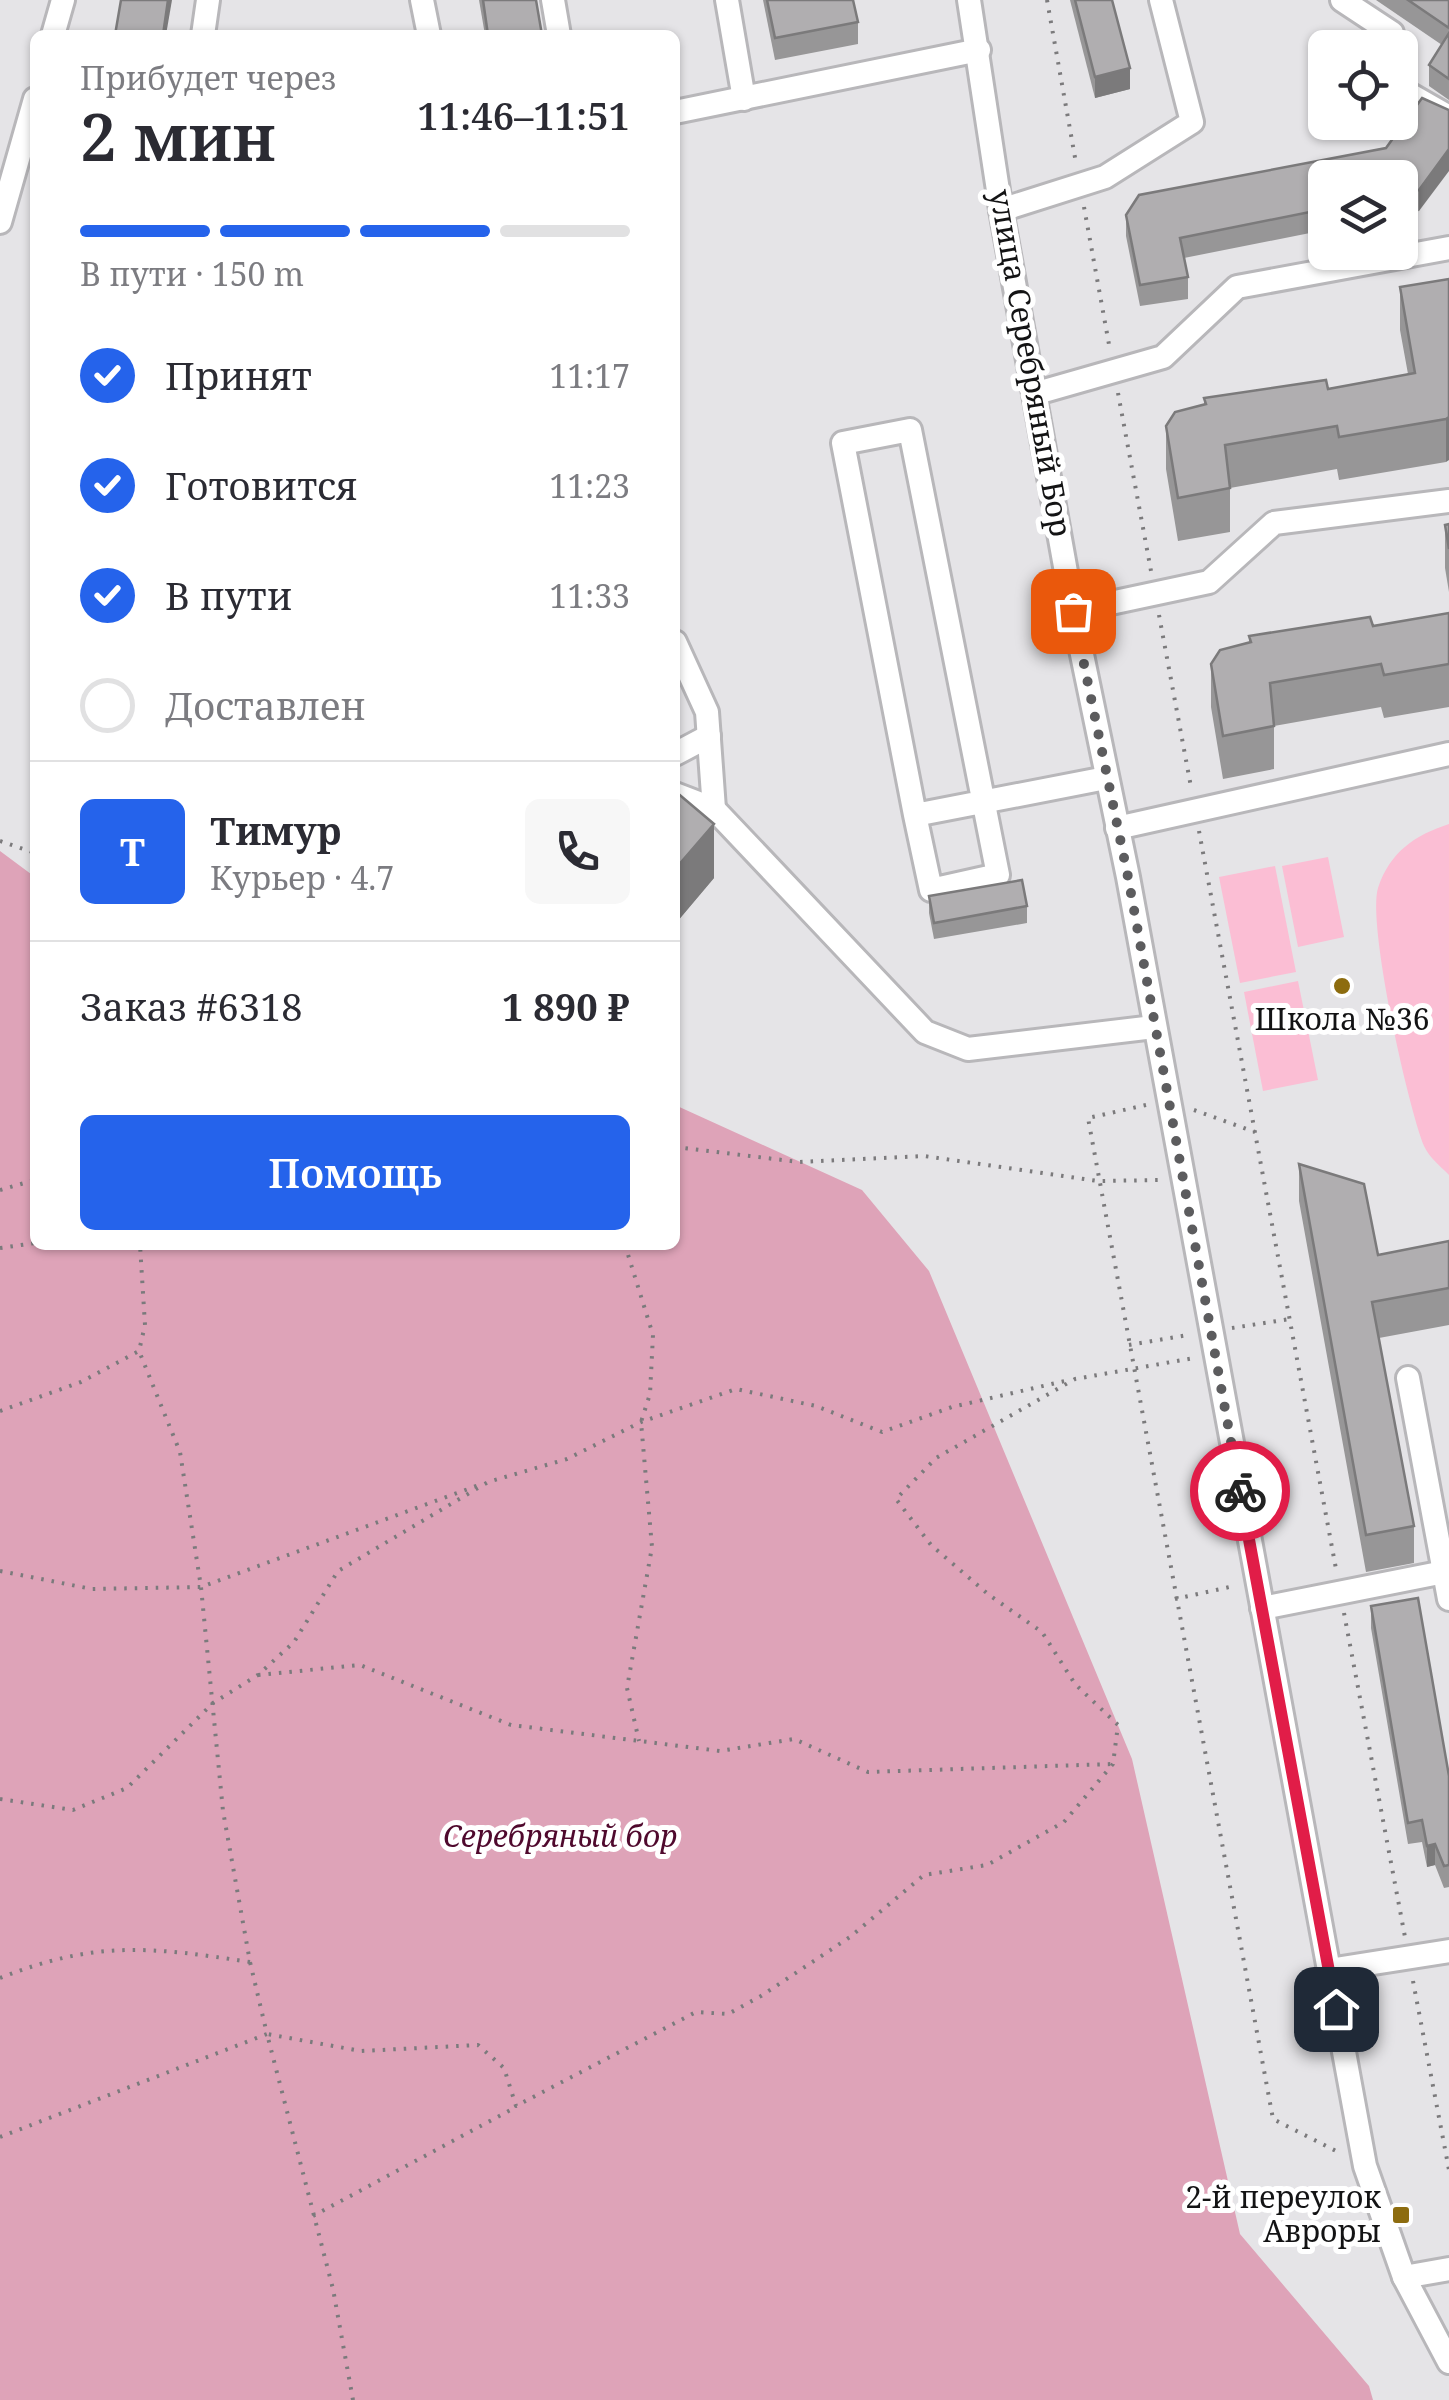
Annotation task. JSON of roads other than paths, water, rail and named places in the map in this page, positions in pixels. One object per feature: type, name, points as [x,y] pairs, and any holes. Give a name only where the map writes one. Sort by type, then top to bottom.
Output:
[{"type":"street","points":[[54,30],[63,0]]},
{"type":"street","points":[[204,30],[208,0]]},
{"type":"street","points":[[422,0],[428,30]]},
{"type":"street","points":[[554,0],[558,30]]},
{"type":"street","points":[[727,0],[744,99]]},
{"type":"street","name":"улица Серебряный Бор","points":[[969,0],[1001,210],[1037,393],[1073,611],[1117,828],[1366,2166],[1404,2277],[1449,2362]]},
{"type":"street","points":[[1001,210],[1104,176],[1192,122],[1161,0]]},
{"type":"street","points":[[1342,0],[1387,30]]},
{"type":"street","points":[[680,111],[978,50]]},
{"type":"street","points":[[1418,100],[1449,118]]},
{"type":"street","points":[[0,222],[30,117]]},
{"type":"street","points":[[1037,393],[1163,356],[1237,287],[1449,248]]},
{"type":"street","points":[[910,430],[998,875],[931,890],[915,815],[843,443],[910,430]]},
{"type":"street","points":[[1073,611],[1209,582],[1274,523],[1449,501]]},
{"type":"street","points":[[680,653],[707,712],[714,809]]},
{"type":"street","points":[[680,751],[708,736]]},
{"type":"street","points":[[1117,828],[1449,754]]},
{"type":"street","points":[[915,815],[1106,778]]},
{"type":"street","points":[[680,796],[714,809],[925,1032],[968,1049],[1154,1028]]},
{"type":"street","points":[[1408,1378],[1449,1599]]},
{"type":"street","points":[[1262,1608],[1446,1572]]},
{"type":"street","points":[[1329,1970],[1449,1951]]},
{"type":"street","points":[[1404,2277],[1449,2269]]},
{"type":"place","name":"Школа №36","points":[[1342,986]]},
{"type":"place","name":"2-й переулок Авроры","points":[[1401,2215]]},
{"type":"park label","name":"Серебряный бор","points":[[560,1837]]}]
